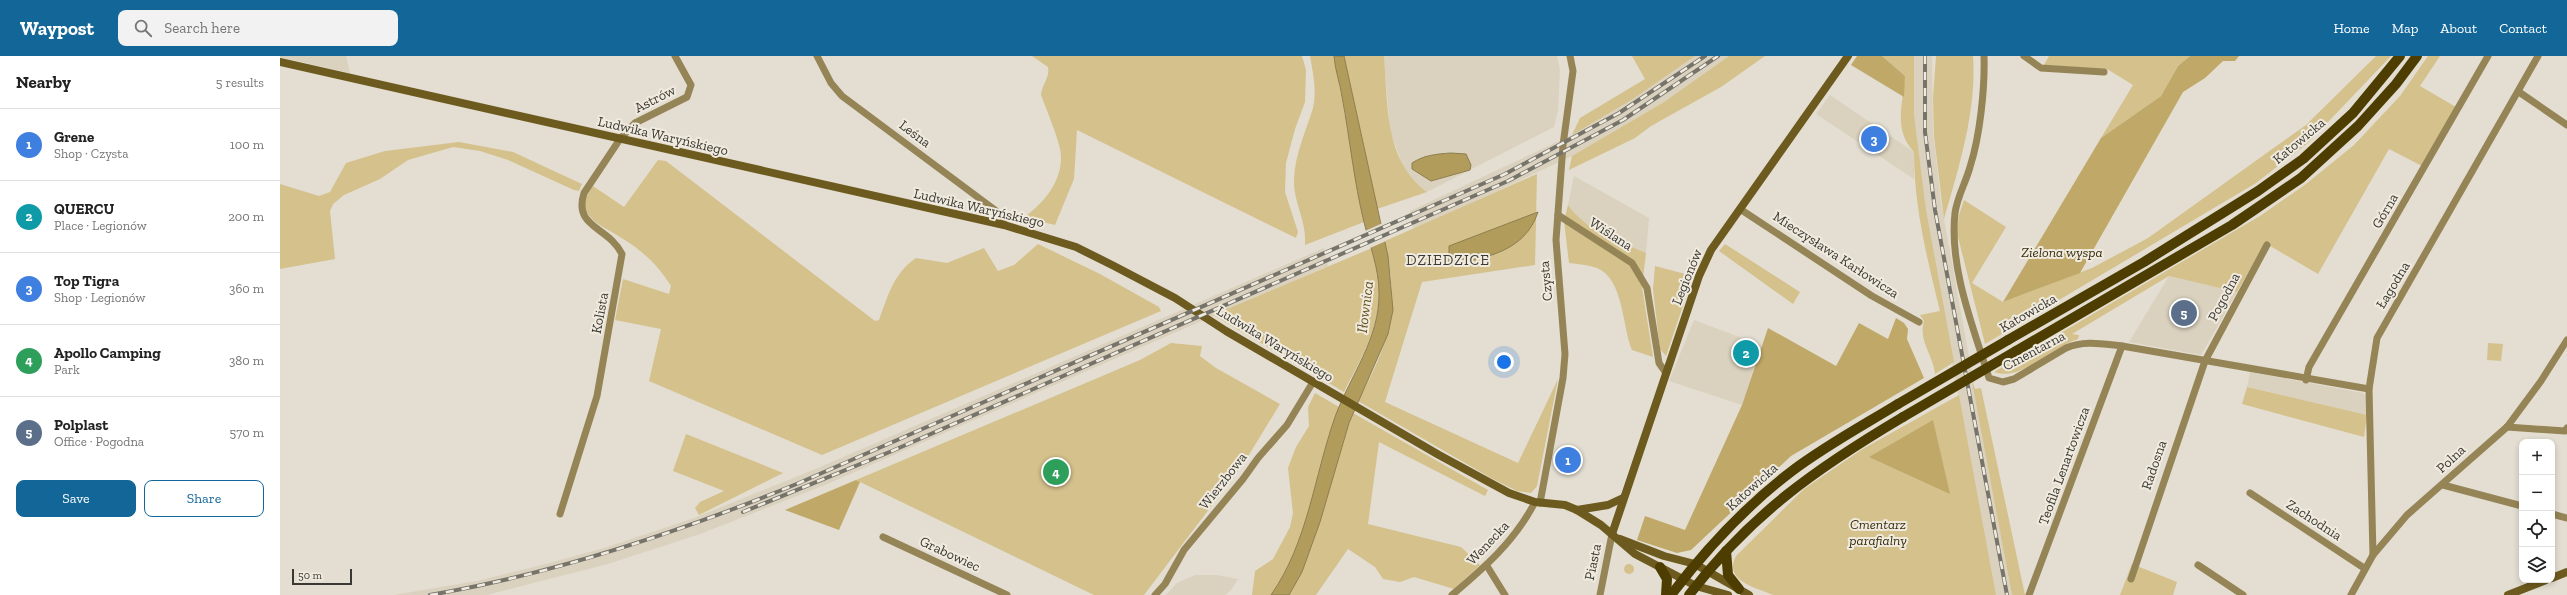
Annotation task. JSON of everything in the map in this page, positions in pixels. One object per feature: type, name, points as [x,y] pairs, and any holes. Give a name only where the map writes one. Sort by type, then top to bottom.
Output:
[{"type":"main road","name":"Katowicka","points":[[1671,595],[1695,564],[1748,508],[1792,471],[1827,446],[2144,262],[2258,191],[2303,159],[2353,113],[2400,56]]},
{"type":"main road","name":"Katowicka","points":[[1689,595],[1708,571],[1758,518],[1812,474],[1903,416],[2220,232],[2301,178],[2358,126],[2396,84],[2417,56]]},
{"type":"main road","points":[[1726,551],[1728,575],[1740,589]]},
{"type":"main road","points":[[1660,567],[1667,579],[1666,595]]},
{"type":"street","name":"Astrów","points":[[620,139],[635,124],[687,97],[691,85],[675,56]]},
{"type":"street","name":"Leśna","points":[[817,56],[831,83],[842,96],[999,213],[1004,219],[1004,225]]},
{"type":"street","name":"Czysta","points":[[1537,502],[1559,404],[1565,354],[1556,265],[1563,145],[1573,71],[1570,56]]},
{"type":"street","name":"Legionów","points":[[1613,535],[1623,498],[1699,276],[1711,250],[1848,56]]},
{"type":"street","name":"Cmentarna","points":[[1984,56],[1985,81],[1971,165],[1955,211],[1954,241],[1972,323],[1989,378],[2003,382],[2014,379],[2075,344],[2089,342],[2122,346],[2306,380],[2369,389]]},
{"type":"street","points":[[2024,56],[2041,68],[2104,72]]},
{"type":"street","name":"Górna","points":[[2306,380],[2309,367],[2488,56]]},
{"type":"street","name":"Łagodna","points":[[2373,555],[2369,389],[2377,338],[2519,92],[2538,56]]},
{"type":"street","name":"Ludwika Waryńskiego","points":[[280,62],[1004,225],[1076,247],[1181,301],[1222,329],[1335,395],[1509,493],[1537,502],[1565,505],[1577,510],[1613,535]]},
{"type":"street","points":[[2519,92],[2567,125]]},
{"type":"street","name":"Kolista","points":[[560,514],[597,396],[622,254],[616,242],[588,222],[583,213],[581,203],[584,193],[620,139]]},
{"type":"street","name":"Mieczysława Karłowicza","points":[[1740,209],[1872,296],[1919,322]]},
{"type":"street","name":"Wiślana","points":[[1558,215],[1632,263],[1647,288],[1659,363],[1666,373]]},
{"type":"street","name":"Pogodna","points":[[2205,361],[2267,245]]},
{"type":"street","name":"Polna","points":[[2351,595],[2364,568],[2406,515],[2443,485],[2507,427],[2541,381],[2567,340]]},
{"type":"street","name":"Teofila Lenartowicza","points":[[2029,595],[2122,346]]},
{"type":"street","name":"Radosna","points":[[2131,579],[2205,361]]},
{"type":"street","name":"Wierzbowa","points":[[1155,595],[1165,584],[1184,550],[1243,479],[1258,458],[1287,425],[1313,382]]},
{"type":"street","points":[[2507,427],[2565,431],[2567,428]]},
{"type":"street","points":[[2443,485],[2519,505]]},
{"type":"street","name":"Zachodnia","points":[[2250,494],[2364,568]]},
{"type":"street","points":[[1577,510],[1608,505],[1623,498]]},
{"type":"street","name":"Wenecka","points":[[1452,595],[1487,566],[1520,528],[1537,502]]},
{"type":"street","points":[[2555,515],[2567,518]]},
{"type":"street","points":[[1613,535],[1664,556],[1695,564],[1749,595]]},
{"type":"street","points":[[1613,535],[1634,554],[1696,586],[1728,595]]},
{"type":"street","name":"Piasta","points":[[1600,595],[1613,535]]},
{"type":"street","name":"Grabowiec","points":[[883,537],[1007,595]]},
{"type":"street","points":[[2198,565],[2243,595]]},
{"type":"street","points":[[1487,566],[1505,595]]},
{"type":"street","points":[[2555,577],[2567,572]]},
{"type":"street","points":[[2508,595],[2538,583]]},
{"type":"shaded area","points":[[346,56],[350,73],[280,57]]},
{"type":"shaded area","points":[[1334,56],[1344,56],[1388,256],[1393,310],[1388,334],[1349,423],[1320,522],[1302,572],[1289,595],[1271,595],[1284,575],[1294,553],[1309,509],[1335,417],[1363,356],[1375,326],[1378,310],[1378,275],[1361,207]]},
{"type":"shaded area","points":[[1384,56],[1557,56],[1560,70],[1558,110],[1554,127],[1427,192],[1413,181],[1403,166],[1390,131]]},
{"type":"shaded area","points":[[1695,56],[1729,56],[1664,102],[1572,156],[1414,230],[1410,211],[1572,135],[1633,99]]},
{"type":"shaded area","points":[[1914,56],[1932,56],[1933,131],[1941,202],[2012,595],[1996,595],[1927,230],[1914,125]]},
{"type":"shaded area","points":[[1830,95],[1914,152],[1914,179],[1816,114]]},
{"type":"shaded area","points":[[1436,154],[1466,154],[1471,165],[1470,170],[1431,181],[1412,169],[1412,163],[1421,158]]},
{"type":"shaded area","points":[[1574,176],[1649,218],[1646,253],[1605,236],[1575,216],[1568,205]]},
{"type":"shaded area","points":[[1538,212],[1532,225],[1524,236],[1514,245],[1490,256],[1449,265],[1449,246]]},
{"type":"shaded area","points":[[1324,248],[1328,266],[825,485],[700,534],[608,564],[487,595],[394,595],[477,581],[542,565],[604,548],[694,518],[818,468]]},
{"type":"shaded area","points":[[2169,276],[2237,292],[2201,355],[2129,342]]},
{"type":"shaded area","points":[[1694,320],[1761,345],[1742,405],[1669,381]]},
{"type":"shaded area","points":[[2250,372],[2363,393],[2367,398],[2367,415],[2247,387]]},
{"type":"shaded area","points":[[1195,575],[1217,575],[1238,579],[1231,590],[1225,595],[1166,595],[1177,583]]},
{"type":"green space","points":[[1032,56],[1302,56],[1306,70],[1305,102],[1295,129],[1286,163],[1285,192],[1298,232],[1296,238],[1077,130],[1074,179],[1055,225],[1013,215],[1027,215],[1040,204],[1051,190],[1059,174],[1061,165],[1059,143],[1041,95],[1048,74],[1048,67]]},
{"type":"green space","points":[[1310,56],[1334,56],[1364,222],[1305,245],[1304,228],[1294,187],[1294,179],[1296,161],[1313,108],[1315,95]]},
{"type":"green space","points":[[1344,56],[1384,56],[1388,112],[1396,148],[1403,164],[1413,179],[1427,192],[1377,209]]},
{"type":"green space","points":[[1632,56],[1695,56],[1633,99],[1572,135],[1580,118],[1645,79]]},
{"type":"green space","points":[[1729,56],[1765,56],[1721,87],[1651,126],[1635,138],[1569,170],[1572,156],[1664,102]]},
{"type":"green space","points":[[1857,56],[1882,56],[1905,76],[1904,97],[1851,65]]},
{"type":"green space","points":[[1882,56],[1914,56],[1914,115],[1926,210],[1954,362],[1935,374],[1932,360],[1924,341],[1924,321],[1920,315],[1940,311],[1922,232],[1916,193],[1914,152],[1903,135],[1901,126],[1901,107],[1905,76]]},
{"type":"green space","points":[[1936,56],[1973,56],[1974,76],[1970,118],[1966,138],[1944,219],[1934,136],[1933,98]]},
{"type":"green space","points":[[2049,56],[2190,56],[2178,66],[2161,96],[2101,138],[2133,85],[2107,69],[2044,65]]},
{"type":"green space","name":"Zielona wyspa","points":[[2190,56],[2239,56],[2235,61],[2223,61],[2205,78],[2183,92],[2080,273],[2003,302],[2101,138],[2161,96],[2178,66]]},
{"type":"green space","points":[[2376,56],[2391,56],[2309,142],[2256,183],[1985,344],[1957,233],[1959,215],[1964,200],[2006,227],[1972,283],[2003,302],[2092,268],[2148,238],[2306,125]]},
{"type":"green space","points":[[2428,56],[2440,56],[2420,86],[2456,107],[2422,166],[2389,149],[2318,274],[2265,243],[2237,292],[2169,276],[2072,334],[2079,335],[2078,339],[2068,343],[2025,368],[2004,374],[1994,372],[2260,216],[2306,184],[2354,145],[2400,96]]},
{"type":"green space","points":[[459,142],[513,152],[582,184],[579,191],[574,190],[508,160],[480,151],[453,147],[408,160],[380,179],[344,195],[333,204],[330,211],[335,259],[280,269],[280,184],[319,196],[330,192],[346,163],[385,151]]},
{"type":"green space","points":[[658,160],[666,161],[875,321],[879,320],[892,286],[897,278],[908,264],[916,258],[947,263],[984,248],[998,271],[1014,265],[1038,244],[1100,274],[1159,307],[1161,311],[822,455],[649,381],[661,329],[615,320],[623,279],[669,294],[671,286],[661,271],[642,253],[591,218],[585,207],[586,199],[593,186],[624,207]]},
{"type":"green space","points":[[1537,174],[1535,265],[1422,282],[1385,402],[1518,463],[1558,379],[1537,486],[1531,493],[1517,491],[1491,478],[1358,401],[1378,360],[1385,342],[1389,324],[1391,287],[1385,241]]},
{"type":"green space","points":[[1568,205],[1575,214],[1593,228],[1646,253],[1642,287],[1653,357],[1632,350],[1621,304],[1612,282],[1606,274],[1594,267],[1569,263],[1564,221]]},
{"type":"green space","points":[[1725,244],[1800,292],[1793,304],[1719,251]]},
{"type":"green space","points":[[1372,248],[1377,270],[1379,306],[1370,339],[1344,392],[1213,315]]},
{"type":"green space","points":[[1655,266],[1693,276],[1666,356],[1660,349],[1653,289]]},
{"type":"green space","points":[[1896,318],[1904,323],[1908,329],[1907,339],[1924,378],[1791,456],[1691,550],[1677,553],[1637,540],[1645,516],[1685,530],[1742,405],[1768,328],[1836,366],[1859,323],[1888,339]]},
{"type":"green space","points":[[1171,343],[1202,346],[1200,356],[1216,368],[1280,404],[1244,463],[1144,595],[1094,595],[856,480],[1140,360]]},
{"type":"green space","points":[[2488,343],[2503,344],[2501,361],[2487,360]]},
{"type":"green space","points":[[1972,382],[1975,389],[1981,388],[2025,595],[2012,595]]},
{"type":"green space","points":[[2247,387],[2367,415],[2364,437],[2242,404]]},
{"type":"green space","points":[[1315,393],[1339,407],[1304,528],[1295,551],[1271,595],[1252,595],[1255,571],[1273,559],[1290,527],[1293,513],[1288,468],[1296,447],[1309,426],[1308,407]]},
{"type":"green space","name":"Cmentarz parafialny","points":[[1959,395],[1996,595],[1773,595],[1750,586],[1737,577],[1734,572],[1733,565],[1736,556],[1804,489],[1861,450]]},
{"type":"green space","points":[[1353,413],[1488,490],[1485,496],[1379,442],[1368,524],[1461,547],[1480,565],[1454,589],[1414,577],[1400,582],[1383,579],[1375,567],[1348,549],[1316,595],[1289,595],[1309,551],[1337,459]]},
{"type":"green space","points":[[1933,420],[1950,494],[1869,457]]},
{"type":"green space","points":[[686,434],[783,473],[699,515],[695,508],[700,502],[724,491],[673,471]]},
{"type":"green space","points":[[856,480],[860,482],[839,530],[785,510]]},
{"type":"green space","points":[[1627,564],[1631,564],[1634,569],[1631,574],[1627,574],[1624,571],[1624,567]]},
{"type":"green space","points":[[2132,564],[2177,582],[2173,595],[2120,595]]},
{"type":"pier","points":[[1383,223],[1386,241],[1370,248],[1365,231]]},
{"type":"railway","points":[[430,595],[478,586],[572,563],[664,534],[799,483],[1505,174],[1619,113],[1705,56]]},
{"type":"railway","points":[[743,512],[892,451],[1508,181],[1623,120],[1718,56]]},
{"type":"railway","points":[[1925,56],[1925,132],[1935,210],[2007,595]]},
{"type":"place","name":"Top Tigra","points":[[1874,139]]},
{"type":"place","name":"Polplast","points":[[2184,313]]},
{"type":"place","name":"QUERCU","points":[[1746,353]]},
{"type":"place","name":"Grene","points":[[1568,460]]},
{"type":"place","name":"Apollo Camping","points":[[1056,472]]},
{"type":"district","name":"DZIEDZICE","points":[[1448,260]]},
{"type":"water label","name":"Iłownica","points":[[1365,307]]}]
